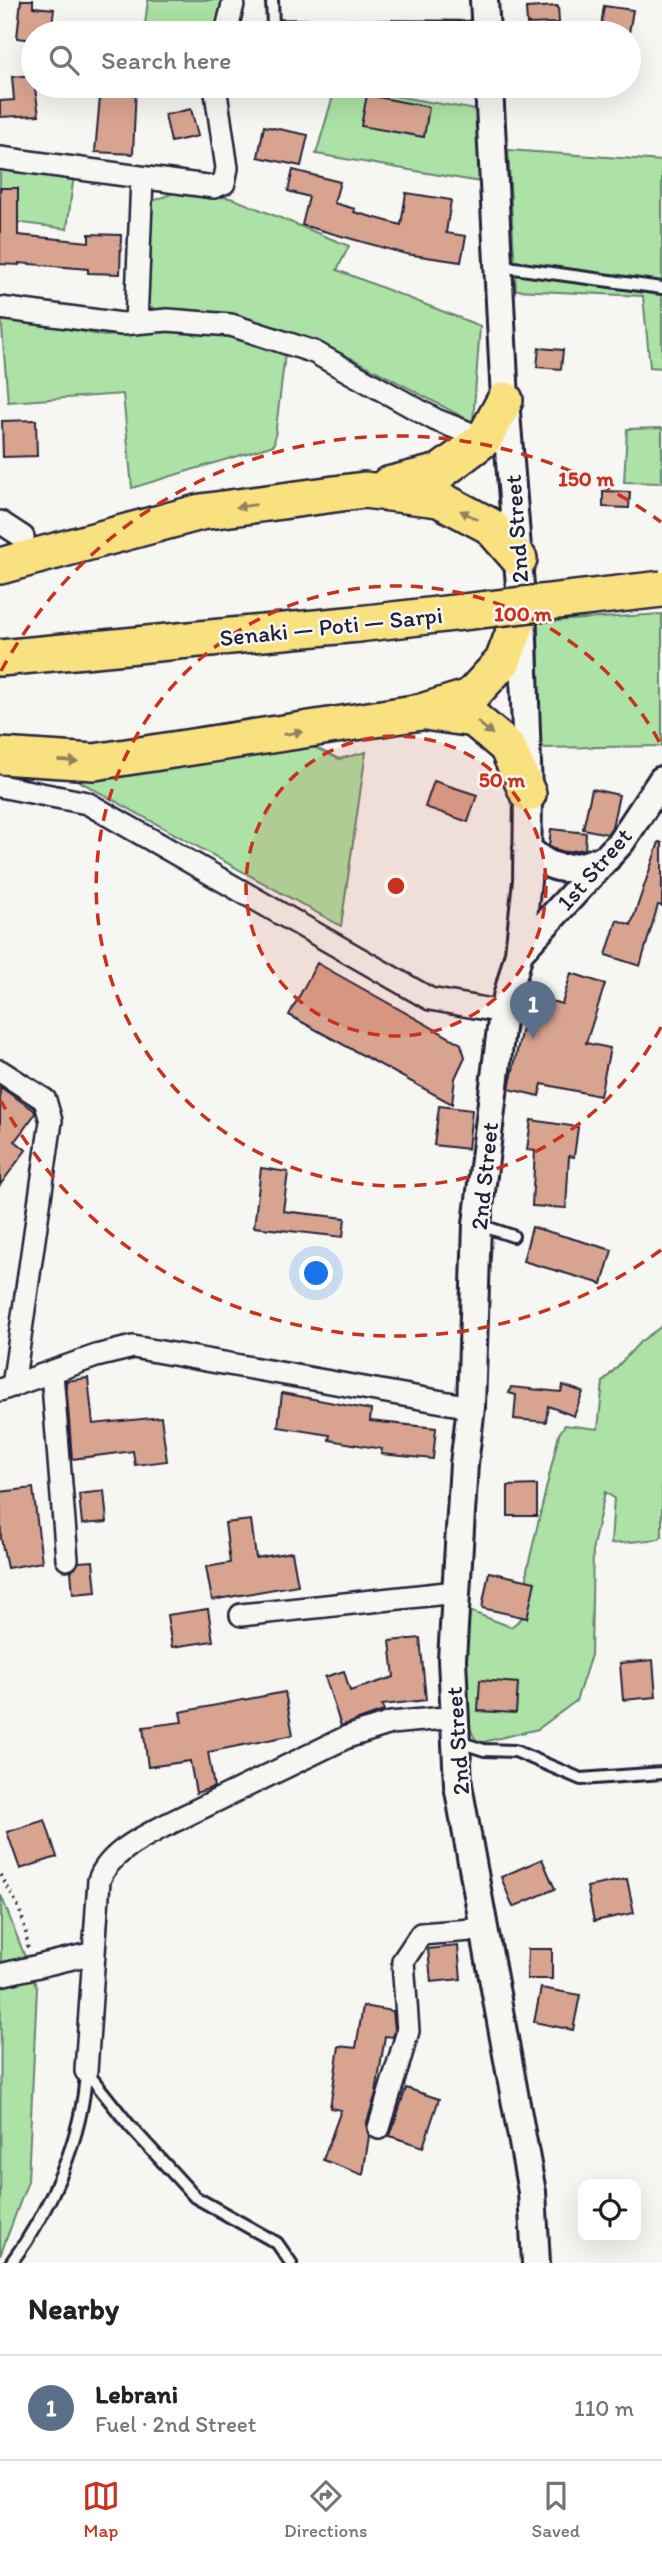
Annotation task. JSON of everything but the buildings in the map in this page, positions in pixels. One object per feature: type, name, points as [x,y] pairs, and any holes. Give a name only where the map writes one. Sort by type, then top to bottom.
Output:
[{"type":"highway","points":[[0,566],[201,512],[364,491],[440,472],[496,444],[505,400]]},
{"type":"highway","points":[[364,491],[439,499],[490,526],[519,559]]},
{"type":"highway","name":"Senaki — Poti — Sarpi","points":[[0,658],[358,624],[662,589]]},
{"type":"highway","points":[[0,756],[94,762],[421,712],[470,697],[503,661],[522,610]]},
{"type":"highway","points":[[421,712],[474,719],[508,747],[527,794]]},
{"type":"street","points":[[229,21],[234,0]]},
{"type":"street","points":[[484,0],[485,21]]},
{"type":"street","points":[[0,158],[214,187],[224,183],[227,168],[217,98]]},
{"type":"street","points":[[490,98],[505,400]]},
{"type":"street","points":[[136,323],[142,179]]},
{"type":"street","points":[[0,308],[99,322],[168,320],[231,325],[314,352],[436,420],[496,444]]},
{"type":"street","name":"2nd Street","points":[[496,444],[519,559],[527,848],[519,953],[503,1012],[477,1224],[471,1407],[464,1464],[452,1659],[458,1785],[532,2192],[537,2263]]},
{"type":"street","points":[[0,522],[23,537]]},
{"type":"street","name":"1st Street","points":[[519,953],[608,858],[662,780]]},
{"type":"street","points":[[0,786],[87,803],[430,999],[503,1012]]},
{"type":"street","points":[[527,848],[544,865],[559,869],[608,858]]},
{"type":"street","points":[[0,1072],[45,1100],[51,1121],[7,1388],[96,1356],[133,1347],[471,1407]]},
{"type":"street","points":[[52,1373],[67,1559]]},
{"type":"street","points":[[241,1615],[456,1592]]},
{"type":"street","points":[[86,2071],[99,1880],[104,1866],[139,1839],[347,1737],[391,1723],[455,1729]]},
{"type":"street","points":[[379,2128],[408,2031],[403,1961],[421,1934],[484,1929]]},
{"type":"street","points":[[0,1975],[29,1966],[94,1953]]},
{"type":"lane","points":[[272,0],[273,21]]},
{"type":"lane","points":[[499,266],[662,288]]},
{"type":"lane","points":[[477,1224],[513,1236]]},
{"type":"lane","points":[[455,1729],[484,1750],[515,1751],[581,1779],[662,1773]]},
{"type":"lane","points":[[10,2263],[32,2234],[64,2164],[82,2103],[86,2071]]},
{"type":"lane","points":[[86,2071],[128,2125],[195,2197],[277,2243],[291,2263]]},
{"type":"path","points":[[0,1875],[17,1901],[25,1920],[29,1966]]},
{"type":"green space","points":[[148,0],[225,0],[221,21],[145,21]]},
{"type":"green space","points":[[332,98],[406,98],[477,110],[486,183],[316,154]]},
{"type":"green space","points":[[0,148],[76,159],[67,229],[0,220]]},
{"type":"green space","points":[[508,150],[662,161],[662,368],[650,367],[643,296],[516,290]]},
{"type":"green space","points":[[184,189],[234,199],[349,246],[337,270],[480,326],[473,422],[359,362],[268,324],[227,315],[167,312],[144,305],[147,203]]},
{"type":"green space","points":[[1,316],[105,336],[170,330],[235,338],[285,354],[274,445],[132,488],[123,394],[8,402]]},
{"type":"green space","points":[[662,428],[662,483],[624,482],[627,429]]},
{"type":"green space","points":[[662,614],[662,746],[540,748],[538,622]]},
{"type":"green space","points":[[252,718],[339,759],[366,752],[341,926],[50,765],[94,745]]},
{"type":"green space","points":[[662,1326],[662,1536],[659,1539],[611,1544],[614,1498],[605,1492],[593,1546],[591,1655],[576,1701],[538,1729],[479,1743],[472,1733],[464,1700],[462,1608],[511,1627],[528,1613],[527,1570],[559,1434],[565,1425],[598,1429],[603,1382],[640,1342]]},
{"type":"green space","points":[[1,1895],[37,1988],[28,2181],[0,2256]]},
{"type":"place","name":"Lebrani","points":[[533,1039]]}]
